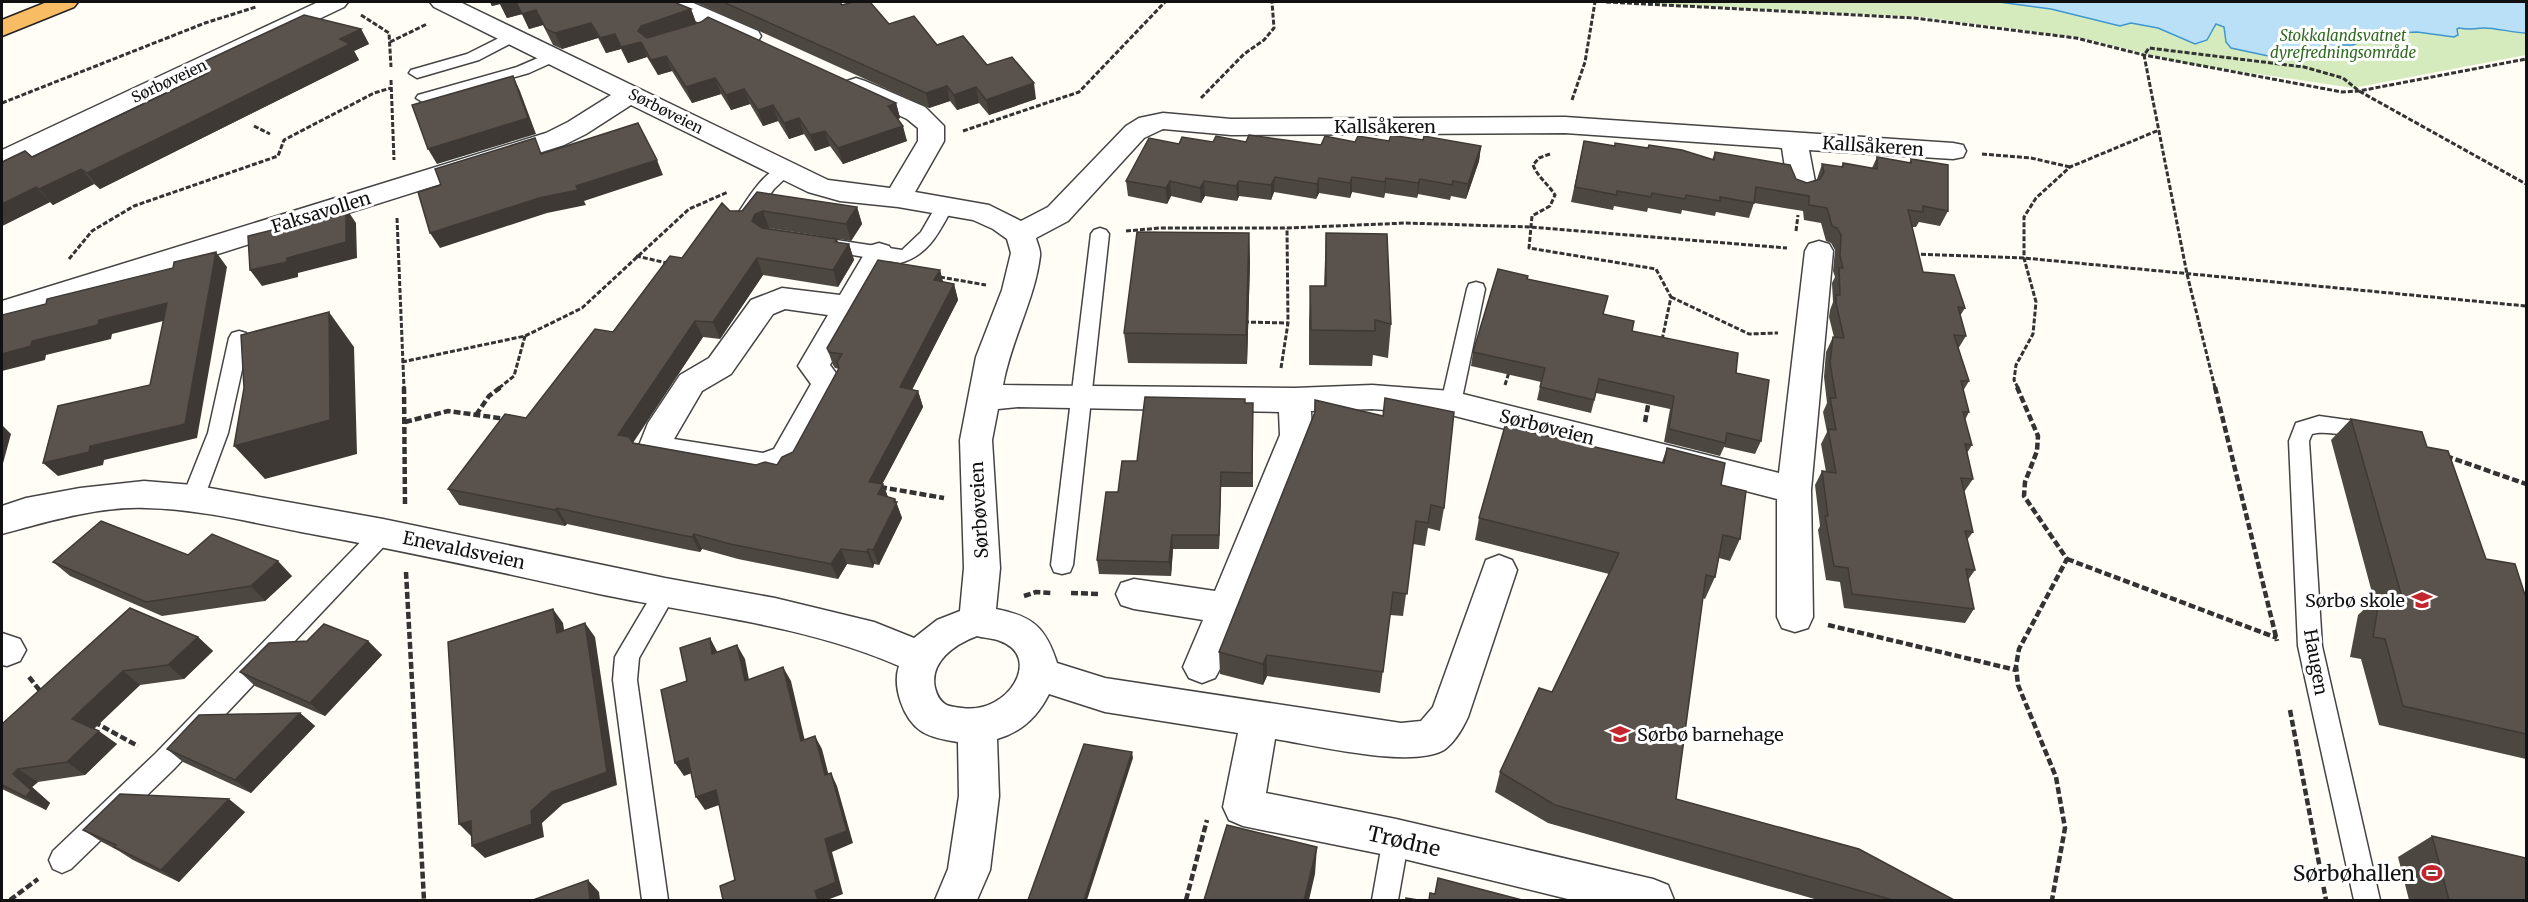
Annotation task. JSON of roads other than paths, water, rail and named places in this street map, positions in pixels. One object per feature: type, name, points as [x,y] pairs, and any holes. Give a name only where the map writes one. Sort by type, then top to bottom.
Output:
[{"type":"highway","points":[[2,29],[66,2]]},
{"type":"street","name":"Sørbøveien","points":[[2,160],[336,2]]},
{"type":"street","name":"Sørbøveien","points":[[441,2],[631,93],[784,171],[840,192],[898,198],[979,212],[1003,222],[1020,234],[1026,253],[1017,290],[992,357],[982,398],[976,440],[982,568],[977,621]]},
{"type":"street","points":[[672,2],[708,26],[769,45]]},
{"type":"street","points":[[832,74],[916,113],[931,126],[931,141],[898,198]]},
{"type":"street","name":"Faksavollen","points":[[2,312],[555,138],[577,128],[631,93]]},
{"type":"street","name":"Kallsåkeren","points":[[1020,234],[1058,214],[1135,132],[1148,124],[1163,121],[1231,127],[1565,125],[1953,151]]},
{"type":"street","name":"Kallsåkeren","points":[[1794,140],[1802,187]]},
{"type":"street","points":[[1795,617],[1794,489],[1809,345],[1807,245]]},
{"type":"street","points":[[847,307],[782,298],[762,307],[720,366],[691,383],[660,432],[654,448],[764,466],[786,458],[827,383],[814,366],[879,254]]},
{"type":"street","name":"Sørbøveien","points":[[982,398],[1018,395],[1294,400],[1371,397],[1451,404],[1794,489]]},
{"type":"street","points":[[1202,667],[1296,435],[1294,400]]},
{"type":"street","name":"Enevaldsveien","points":[[2,520],[26,512],[80,501],[144,494],[193,498],[394,535],[665,593],[775,613],[874,638],[920,658]]},
{"type":"street","points":[[1039,674],[1105,695],[1401,741],[1431,737],[1449,717],[1499,570]]},
{"type":"street","points":[[1134,594],[1226,608]]},
{"type":"street","points":[[977,621],[998,621],[1016,628],[1030,640],[1038,656],[1039,674],[1035,689],[1026,704],[1012,715],[996,724],[977,728],[956,728],[937,721],[923,708],[915,692],[915,673],[920,658],[930,644],[959,625],[977,621]]},
{"type":"street","name":"Trødne","points":[[1260,718],[1243,807],[1396,838],[1653,900]]},
{"type":"street","points":[[956,900],[969,870],[979,796],[977,728]]},
{"type":"lane","points":[[417,73],[473,57],[511,37]]},
{"type":"lane","points":[[424,98],[523,70],[554,56]]},
{"type":"lane","points":[[742,221],[768,185],[784,171]]},
{"type":"lane","points":[[801,241],[900,257],[912,254],[920,247],[945,205]]},
{"type":"lane","points":[[1062,565],[1100,234]]},
{"type":"lane","points":[[1451,404],[1476,289]]},
{"type":"lane","points":[[193,498],[218,433],[238,338]]},
{"type":"lane","name":"Haugen","points":[[2348,427],[2319,424],[2303,429],[2299,441],[2310,646],[2367,900]]},
{"type":"lane","points":[[63,860],[394,535]]},
{"type":"lane","points":[[655,900],[625,680],[627,657],[665,593]]},
{"type":"lane","points":[[1385,900],[1396,838]]},
{"type":"water","points":[[1999,2],[2526,2],[2526,33],[2487,28],[2459,28],[2457,29],[2458,35],[2454,37],[2417,32],[2378,34],[2353,45],[2343,45],[2323,53],[2287,60],[2231,48],[2226,42],[2224,27],[2216,24],[2207,40],[2195,44],[2158,28],[2131,23],[2120,26],[2051,9]]},
{"type":"place","name":"Sørbø skole","points":[[2422,600]]},
{"type":"place","name":"Sørbø barnehage","points":[[1620,734]]},
{"type":"place","name":"Sørbøhallen","points":[[2432,873]]},
{"type":"park label","name":"Stokkalandsvatnet dyrefredningsområde","points":[[2343,44]]}]
